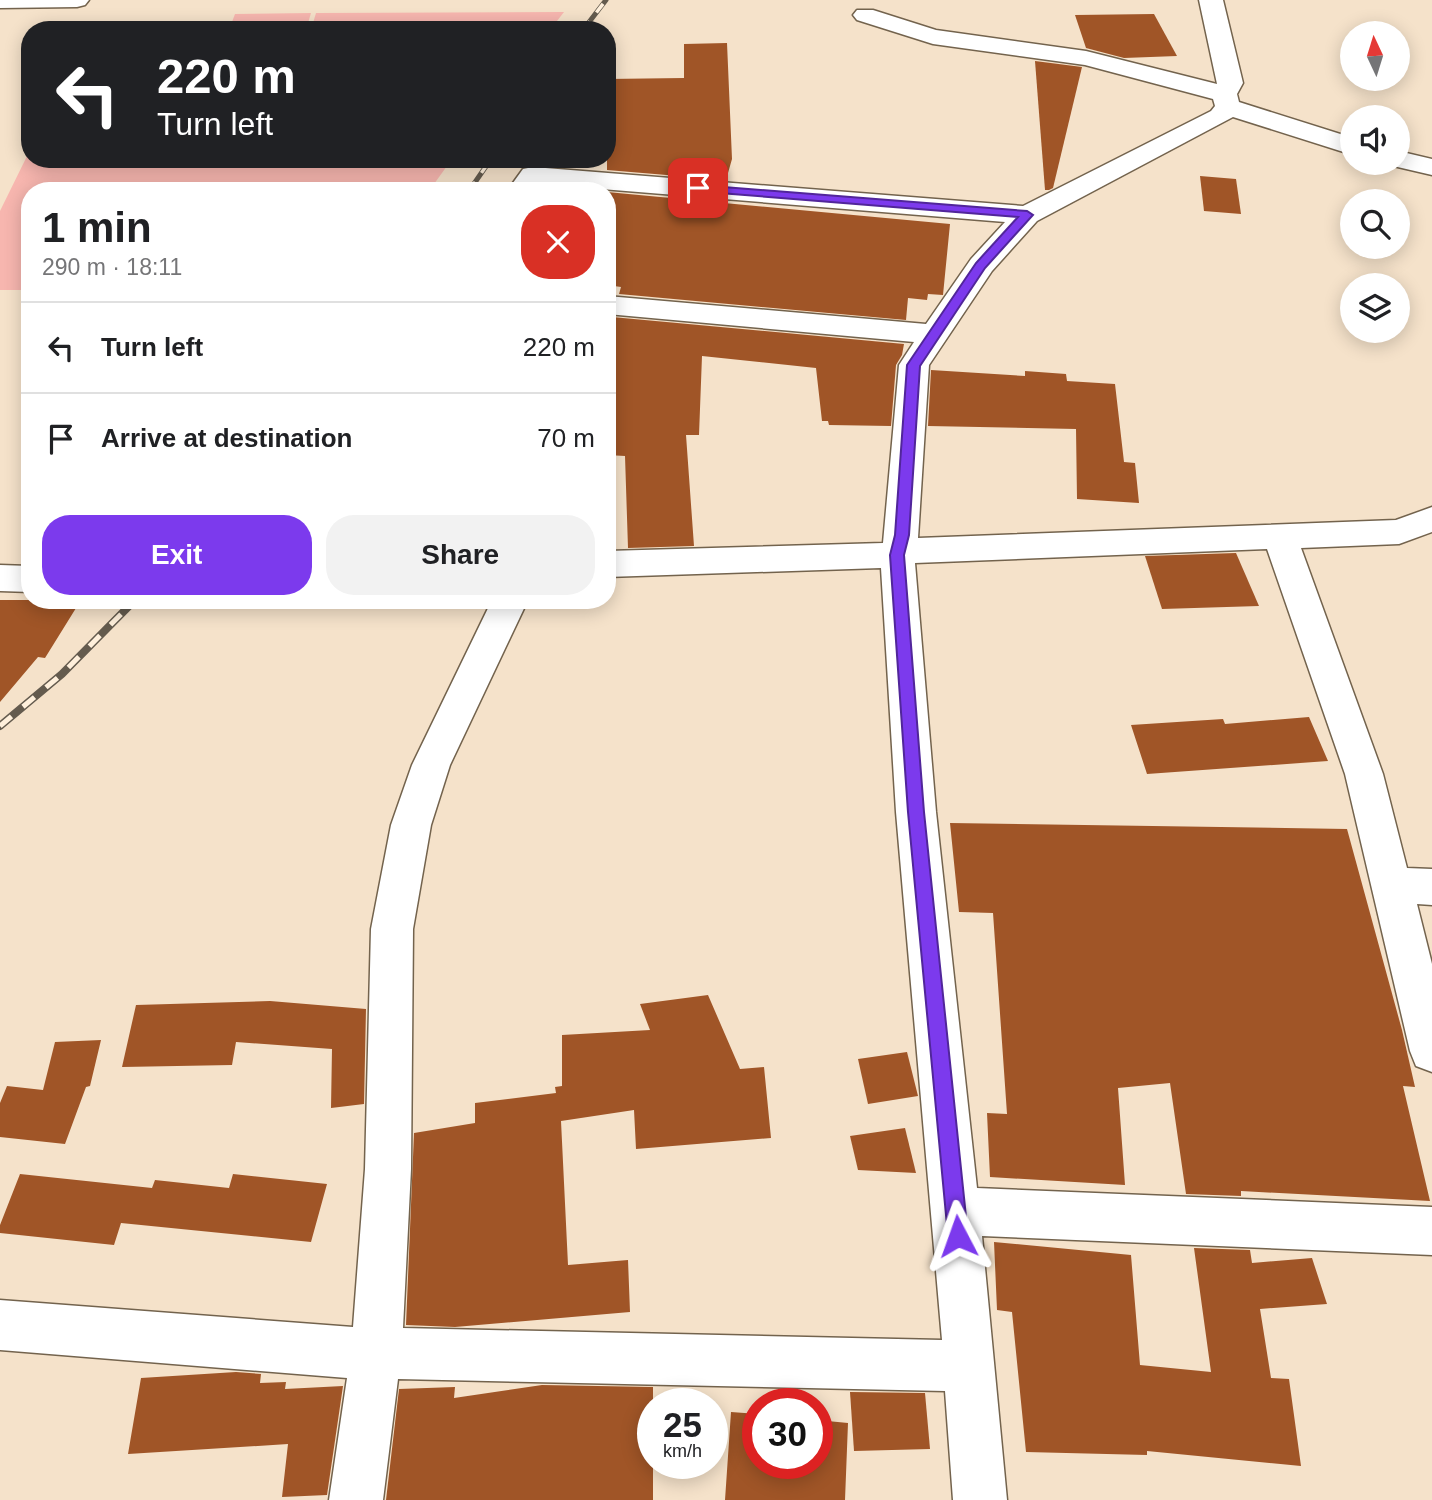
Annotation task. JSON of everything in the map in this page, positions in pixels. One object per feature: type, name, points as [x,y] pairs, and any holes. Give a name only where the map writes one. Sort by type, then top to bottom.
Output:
[{"type":"street","points":[[0,1],[77,0]]},
{"type":"street","points":[[980,1500],[966,1366],[956,1211],[917,826],[897,553],[914,365],[981,265],[1027,215],[1220,116],[1230,83],[1211,0]]},
{"type":"street","points":[[865,15],[933,37],[1086,58],[1226,101],[1340,142]]},
{"type":"street","points":[[1410,162],[1432,167]]},
{"type":"street","points":[[528,182],[533,175],[1027,215]]},
{"type":"street","points":[[616,306],[934,334]]},
{"type":"street","points":[[616,564],[1415,531],[1432,519]]},
{"type":"street","points":[[1279,536],[1364,774],[1412,886],[1432,1051]]},
{"type":"street","points":[[0,578],[21,579]]},
{"type":"street","points":[[356,1500],[376,1352],[388,1169],[395,916],[411,825],[430,765],[506,609]]},
{"type":"street","points":[[956,1211],[1432,1231]]},
{"type":"street","points":[[0,1325],[327,1352],[966,1366]]},
{"type":"shaded area","points":[[564,12],[557,21],[314,21],[316,13]]},
{"type":"shaded area","points":[[311,13],[309,21],[232,21],[235,14]]},
{"type":"shaded area","points":[[21,168],[446,168],[435,182],[21,182],[21,290],[0,290],[0,211]]},
{"type":"building","points":[[1154,14],[1177,56],[1124,58],[1086,48],[1075,15]]},
{"type":"building","points":[[727,43],[732,159],[726,180],[607,170],[616,168],[616,79],[684,78],[684,44]]},
{"type":"building","points":[[1035,61],[1082,67],[1053,188],[1049,190],[1045,190]]},
{"type":"building","points":[[1200,176],[1236,179],[1241,214],[1204,211]]},
{"type":"building","points":[[616,193],[950,224],[943,295],[928,294],[927,300],[908,298],[906,320],[619,294],[621,287],[616,286]]},
{"type":"building","points":[[616,317],[904,344],[896,365],[891,426],[829,425],[828,421],[822,421],[816,368],[702,356],[699,435],[686,435],[694,546],[628,548],[625,456],[616,456]]},
{"type":"building","points":[[931,370],[1025,376],[1025,371],[1066,374],[1067,381],[1115,384],[1124,462],[1135,463],[1139,503],[1077,499],[1076,429],[928,426]]},
{"type":"building","points":[[1236,553],[1259,606],[1162,609],[1145,556]]},
{"type":"building","points":[[0,600],[21,600],[21,609],[75,609],[45,658],[38,657],[0,702]]},
{"type":"building","points":[[1309,717],[1328,761],[1147,774],[1131,725],[1223,719],[1225,724]]},
{"type":"building","points":[[950,823],[1347,829],[1415,1087],[1403,1086],[1430,1201],[1241,1191],[1241,1196],[1186,1194],[1170,1083],[1118,1088],[1125,1185],[990,1177],[987,1113],[1007,1114],[993,913],[959,912]]},
{"type":"building","points":[[708,995],[740,1069],[764,1067],[771,1138],[636,1149],[634,1110],[561,1121],[568,1265],[628,1260],[630,1312],[455,1327],[406,1325],[414,1133],[475,1123],[475,1103],[556,1093],[555,1087],[562,1086],[562,1035],[650,1030],[640,1004]]},
{"type":"building","points":[[270,1001],[366,1009],[364,1104],[331,1108],[332,1049],[236,1042],[232,1065],[122,1067],[136,1005]]},
{"type":"building","points":[[101,1040],[90,1086],[86,1087],[65,1144],[0,1137],[0,1103],[7,1086],[43,1090],[55,1042]]},
{"type":"building","points":[[907,1052],[918,1096],[868,1104],[858,1059]]},
{"type":"building","points":[[905,1128],[916,1173],[858,1170],[850,1136]]},
{"type":"building","points":[[20,1174],[152,1188],[155,1180],[229,1188],[233,1174],[327,1184],[311,1242],[121,1223],[114,1245],[0,1233],[0,1225]]},
{"type":"building","points":[[994,1242],[1131,1255],[1140,1365],[1211,1372],[1194,1248],[1250,1250],[1252,1263],[1312,1258],[1327,1304],[1260,1309],[1271,1378],[1289,1379],[1301,1466],[1147,1451],[1147,1455],[1026,1452],[1012,1312],[997,1310]]},
{"type":"building","points":[[236,1372],[261,1374],[260,1383],[286,1382],[285,1389],[343,1386],[327,1495],[282,1497],[288,1444],[128,1454],[141,1378]]},
{"type":"building","points":[[542,1385],[653,1387],[637,1388],[637,1479],[653,1479],[653,1500],[386,1500],[399,1389],[455,1387],[454,1398]]},
{"type":"building","points":[[850,1392],[925,1393],[930,1449],[854,1451]]},
{"type":"building","points":[[731,1412],[742,1413],[742,1479],[833,1479],[833,1422],[848,1423],[845,1500],[725,1500]]},
{"type":"railway","points":[[590,21],[606,0]]},
{"type":"railway","points":[[475,182],[485,168]]},
{"type":"railway","points":[[0,726],[62,674],[126,609]]},
{"type":"route","points":[[698,188],[1027,215],[981,265],[914,365],[902,535],[897,555],[916,812],[958,1236]]}]
